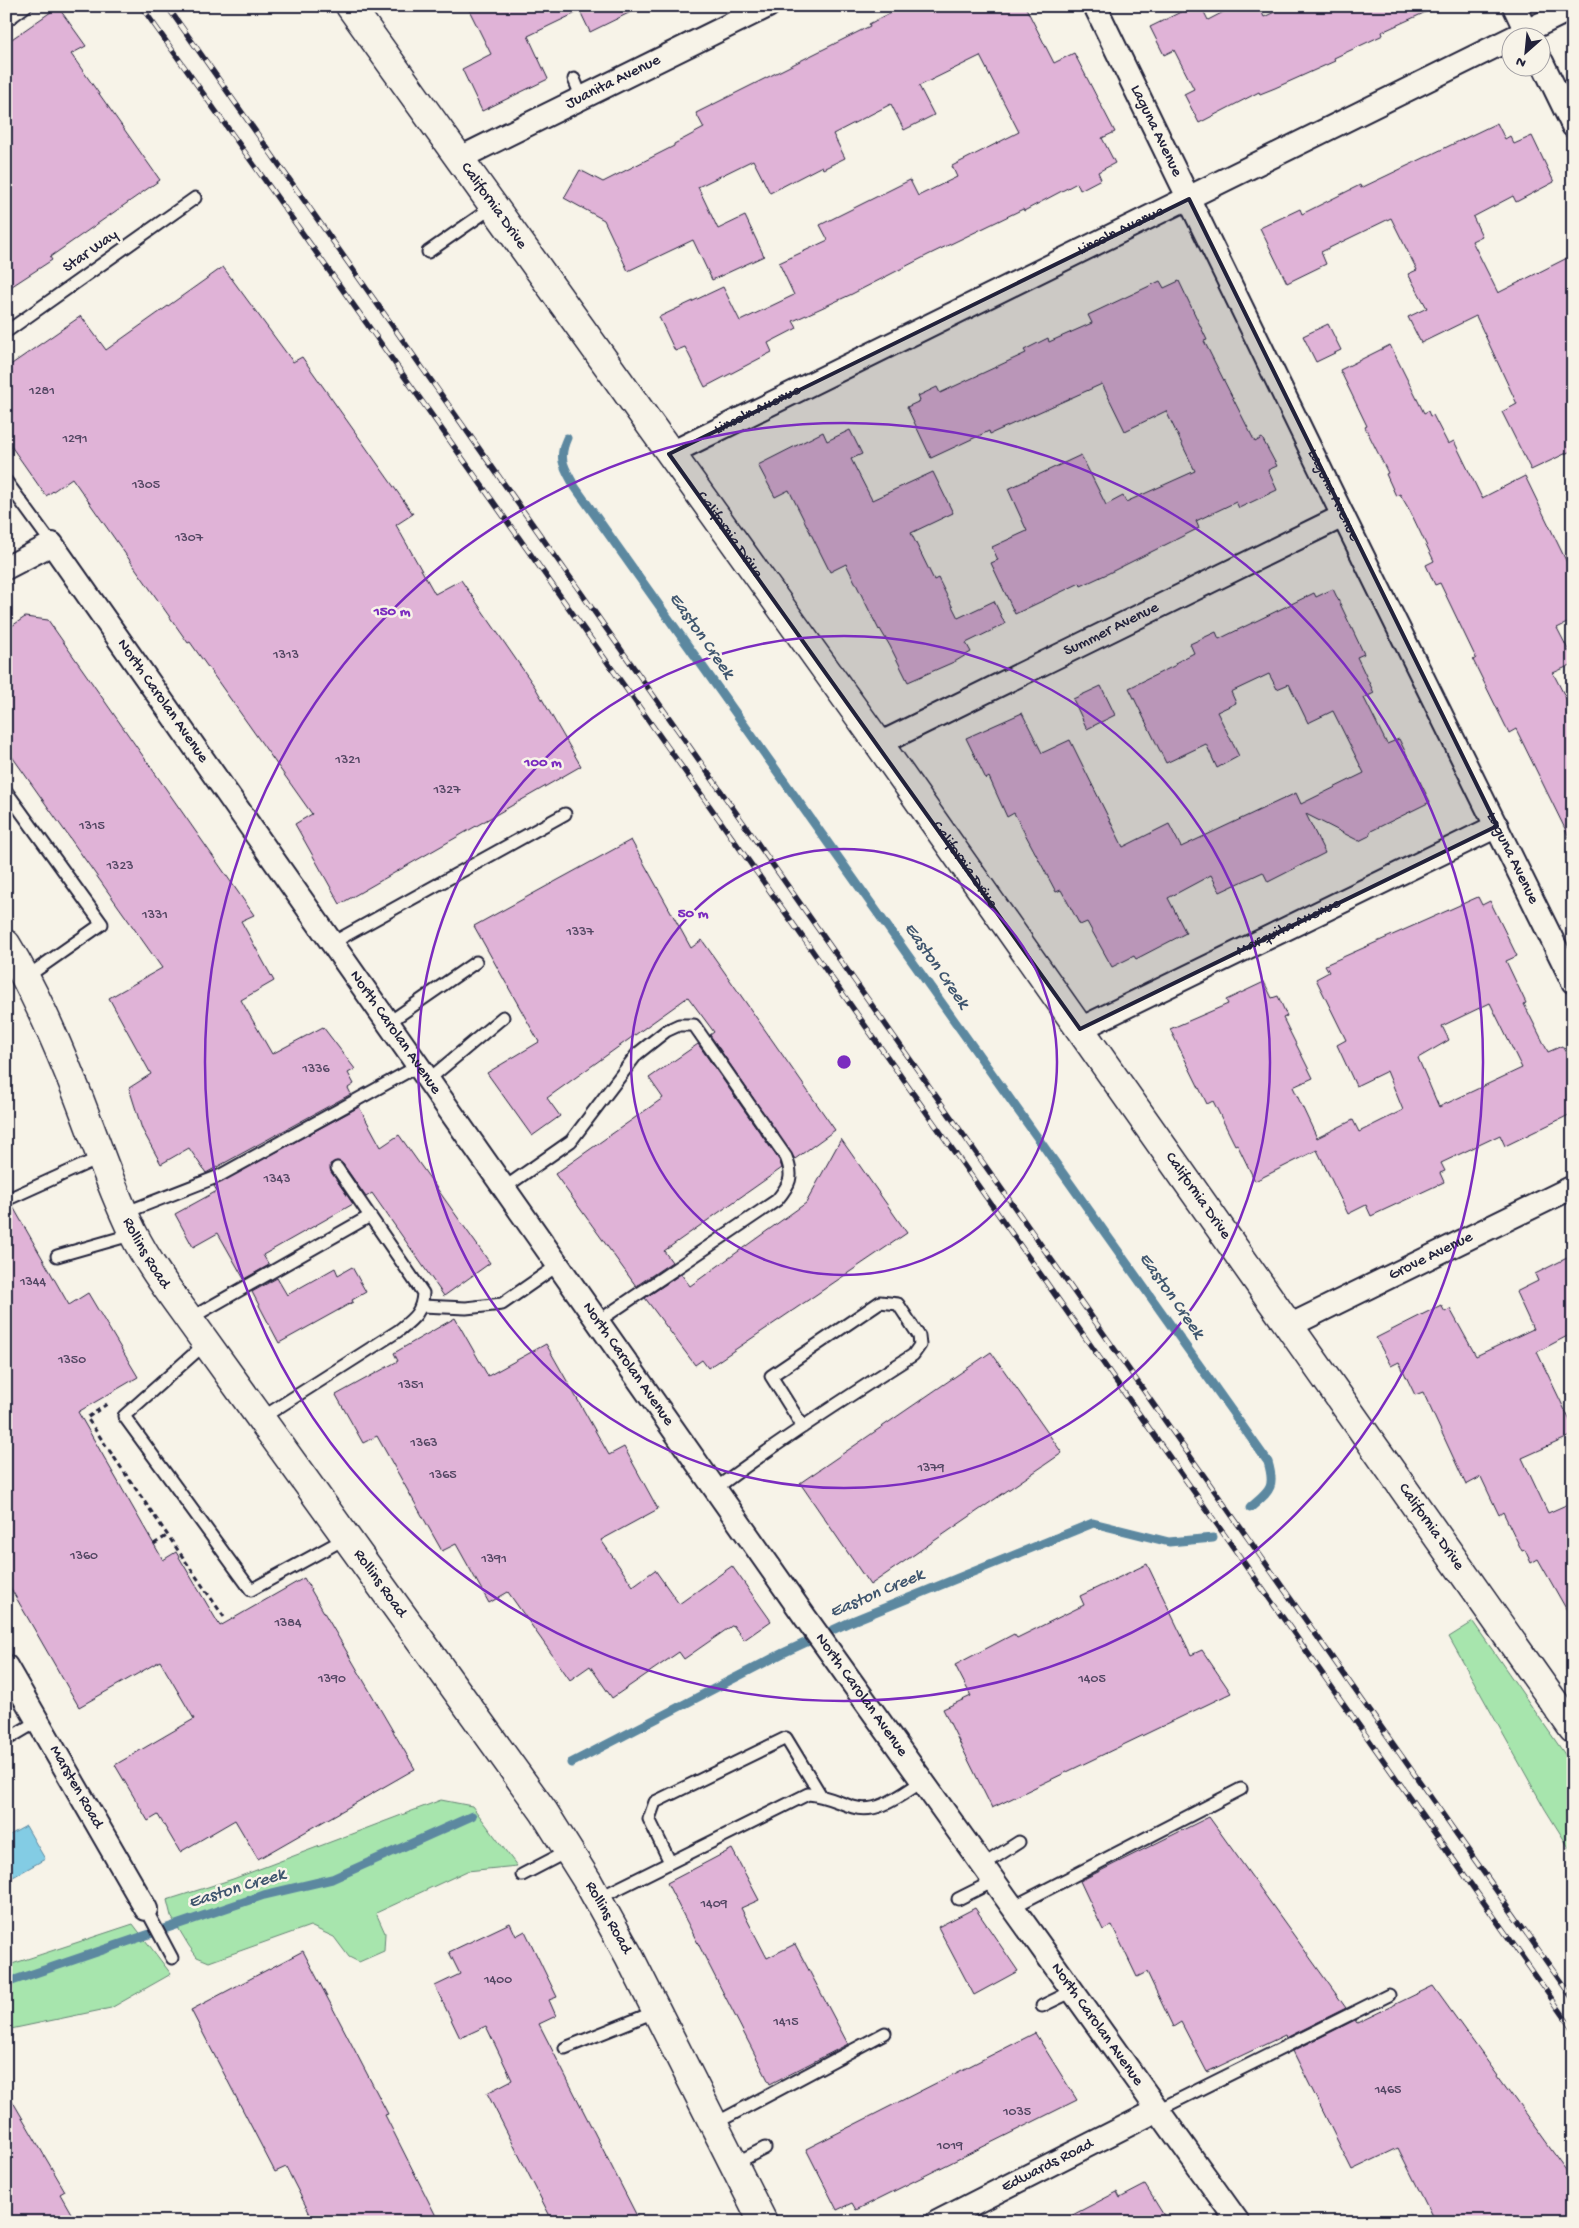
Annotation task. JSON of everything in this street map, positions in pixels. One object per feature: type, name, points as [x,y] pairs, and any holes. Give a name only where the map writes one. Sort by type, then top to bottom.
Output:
[{"type":"street","name":"California Drive","points":[[350,6],[669,454],[879,744],[1573,1729]]},
{"type":"street","name":"Juanita Avenue","points":[[460,158],[578,88],[768,6]]},
{"type":"street","name":"Laguna Avenue","points":[[1095,6],[1343,516],[1573,982]]},
{"type":"street","points":[[1514,6],[1525,28]]},
{"type":"street","name":"Lincoln Avenue","points":[[1538,28],[1573,8]]},
{"type":"street","name":"Lincoln Avenue","points":[[669,454],[1502,47]]},
{"type":"street","points":[[1550,78],[1573,126]]},
{"type":"street","name":"Summer Avenue","points":[[879,744],[1343,516]]},
{"type":"street","points":[[6,568],[52,544]]},
{"type":"street","name":"North Carolan Avenue","points":[[52,544],[805,1617],[1238,2222]]},
{"type":"street","name":"Marquita Avenue","points":[[1080,1029],[1497,826]]},
{"type":"street","name":"Rollins Road","points":[[13,959],[46,1020],[129,1224],[159,1276],[523,1783],[568,1851],[597,1899],[657,2011],[763,2222]]},
{"type":"street","name":"Grove Avenue","points":[[1289,1326],[1573,1187]]},
{"type":"street","name":"Marsten Road","points":[[6,1666],[146,1909]]},
{"type":"street","name":"Edwards Road","points":[[937,2222],[1158,2110]]},
{"type":"lane","points":[[6,21],[26,6]]},
{"type":"lane","name":"Star Way","points":[[6,332],[195,198]]},
{"type":"lane","points":[[428,252],[494,206]]},
{"type":"lane","points":[[6,481],[52,544]]},
{"type":"lane","points":[[6,791],[102,924],[13,959]]},
{"type":"lane","points":[[332,943],[565,814]]},
{"type":"lane","points":[[388,1023],[476,962]]},
{"type":"lane","points":[[57,1256],[129,1224],[219,1176],[423,1073],[503,1017]]},
{"type":"lane","points":[[504,1188],[571,1141],[637,1054],[666,1031],[679,1024],[694,1025],[786,1157],[791,1169],[789,1185],[777,1200],[597,1322]]},
{"type":"lane","points":[[6,1200],[101,1157]]},
{"type":"lane","points":[[260,1419],[398,1331],[412,1320],[422,1306],[423,1293],[337,1168]]},
{"type":"lane","points":[[189,1319],[370,1216]]},
{"type":"lane","points":[[422,1306],[466,1308],[502,1304],[558,1265]]},
{"type":"lane","points":[[715,1489],[803,1426],[913,1354],[920,1345],[919,1336],[898,1304],[880,1302],[772,1376],[803,1426]]},
{"type":"lane","points":[[206,1342],[124,1416],[251,1590],[346,1538]]},
{"type":"lane","points":[[6,1740],[38,1721]]},
{"type":"lane","points":[[670,1862],[649,1819],[655,1802],[786,1738],[820,1794]]},
{"type":"lane","points":[[597,1899],[808,1794],[820,1794],[855,1808],[874,1810],[923,1781]]},
{"type":"lane","points":[[1013,1907],[1241,1790]]},
{"type":"lane","points":[[958,1899],[1019,1842]]},
{"type":"lane","points":[[522,1875],[568,1851]]},
{"type":"lane","points":[[146,1909],[172,1958]]},
{"type":"lane","points":[[1042,2006],[1073,1991]]},
{"type":"lane","points":[[1158,2110],[1389,1995]]},
{"type":"lane","points":[[565,2048],[657,2011]]},
{"type":"lane","points":[[714,2124],[885,2033]]},
{"type":"lane","points":[[734,2164],[765,2148]]},
{"type":"path","points":[[154,1544],[168,1535]]},
{"type":"highlighted area","points":[[1189,199],[1497,826],[1080,1029],[669,454]]},
{"type":"green space","points":[[1473,1622],[1573,1766],[1573,1854],[1545,1809],[1449,1637]]},
{"type":"green space","points":[[441,1800],[472,1806],[517,1866],[467,1871],[376,1913],[385,1933],[384,1951],[359,1962],[349,1957],[334,1937],[310,1926],[209,1962],[197,1957],[171,1916],[167,1900],[233,1879]]},
{"type":"green space","points":[[133,1924],[171,1974],[111,2008],[6,2030],[6,1966]]},
{"type":"water","points":[[26,1826],[45,1859],[6,1881],[6,1837]]},
{"type":"building","points":[[467,6],[643,6],[590,32],[580,11],[528,36],[548,79],[482,111],[462,69],[491,54]]},
{"type":"building","points":[[904,6],[1025,6],[1054,63],[1074,53],[1115,132],[1102,138],[1115,163],[1098,172],[1101,179],[1080,190],[1077,183],[1024,211],[1023,209],[852,294],[793,321],[797,328],[768,343],[772,352],[705,387],[685,347],[675,351],[659,317],[723,287],[740,321],[794,295],[779,263],[828,240],[820,225],[910,180],[918,196],[957,177],[952,166],[1019,132],[980,56],[919,86],[934,115],[904,130],[891,104],[833,134],[845,158],[823,169],[822,166],[770,193],[753,160],[698,187],[718,229],[745,216],[764,256],[712,280],[693,240],[628,271],[604,220],[564,198],[580,170],[603,182],[674,146],[674,144],[704,128],[696,113],[870,26],[869,24]]},
{"type":"building","points":[[1193,6],[1201,6],[1208,20],[1235,6],[1259,6],[1264,17],[1287,6],[1439,6],[1382,32],[1383,35],[1334,58],[1335,61],[1275,88],[1260,94],[1259,92],[1199,123],[1184,94],[1194,89],[1174,50],[1164,55],[1150,27]]},
{"type":"building","points":[[58,7],[86,46],[71,54],[160,180],[50,257],[52,260],[6,290],[6,43]]},
{"type":"building","points":[[1497,123],[1505,139],[1510,136],[1514,144],[1532,136],[1554,182],[1516,202],[1513,196],[1473,217],[1482,236],[1472,241],[1498,293],[1573,255],[1573,450],[1531,470],[1502,412],[1517,404],[1476,316],[1421,343],[1408,317],[1427,308],[1408,274],[1417,270],[1391,218],[1321,252],[1326,264],[1287,283],[1260,228],[1300,209],[1302,214],[1360,185],[1361,188]]},
{"type":"building","points":[[223,267],[293,362],[302,357],[413,514],[396,525],[435,594],[461,580],[535,687],[581,766],[340,904],[295,824],[312,814],[190,642],[188,643],[72,478],[46,496],[6,439],[6,368],[81,316],[106,350]]},
{"type":"building","points":[[1160,281],[1164,288],[1179,281],[1207,340],[1204,341],[1255,442],[1262,438],[1277,466],[1268,470],[1277,490],[1239,508],[1236,502],[1196,521],[1199,528],[1107,574],[1081,586],[1080,583],[1015,614],[991,563],[998,560],[992,547],[1027,531],[1008,489],[1081,455],[1106,505],[1123,496],[1126,502],[1195,471],[1166,411],[1125,431],[1102,384],[990,434],[989,431],[931,458],[907,407],[920,401],[918,396],[937,387],[940,393],[1026,353],[1024,350],[1048,338],[1049,342],[1092,323],[1088,315]]},
{"type":"building","points":[[1328,324],[1341,350],[1316,362],[1303,336]]},
{"type":"building","points":[[1390,345],[1424,413],[1428,411],[1430,416],[1433,415],[1448,444],[1454,441],[1482,498],[1525,476],[1573,575],[1573,620],[1557,628],[1573,659],[1573,664],[1553,673],[1573,712],[1573,845],[1516,729],[1509,733],[1473,660],[1476,658],[1440,583],[1435,585],[1426,565],[1434,561],[1410,511],[1400,494],[1396,496],[1386,474],[1388,473],[1340,370]]},
{"type":"building","points":[[850,430],[862,454],[851,459],[872,500],[933,472],[953,513],[911,533],[934,580],[938,578],[958,618],[994,601],[1005,624],[966,643],[971,652],[956,661],[908,682],[846,564],[830,572],[789,490],[775,497],[758,465],[823,432],[827,441]]},
{"type":"building","points":[[1333,589],[1364,654],[1357,657],[1374,693],[1364,698],[1387,744],[1399,739],[1430,802],[1371,831],[1369,836],[1359,841],[1306,814],[1325,853],[1268,882],[1263,872],[1220,892],[1211,875],[1168,898],[1186,933],[1136,959],[1134,956],[1112,967],[1087,922],[1080,925],[1061,890],[1056,892],[1014,813],[1007,817],[989,777],[986,779],[966,738],[1022,713],[1042,753],[1070,740],[1123,847],[1169,824],[1181,847],[1296,793],[1301,804],[1364,773],[1333,711],[1308,723],[1289,684],[1277,689],[1269,674],[1231,692],[1236,703],[1217,712],[1239,756],[1217,768],[1206,744],[1166,763],[1129,688],[1176,665],[1175,663],[1194,653],[1190,644],[1216,632],[1219,639],[1314,593],[1316,597]]},
{"type":"building","points":[[25,617],[48,620],[254,915],[241,921],[274,981],[241,1000],[272,1054],[323,1027],[355,1069],[348,1073],[354,1084],[348,1088],[351,1094],[206,1173],[189,1148],[161,1164],[142,1129],[129,1088],[151,1074],[109,998],[162,968],[6,748],[6,630]]},
{"type":"building","points":[[1101,686],[1115,715],[1087,729],[1073,699]]},
{"type":"building","points":[[631,840],[691,948],[702,940],[835,1130],[795,1159],[710,1035],[714,1032],[688,997],[547,1098],[560,1116],[532,1136],[487,1073],[539,1042],[474,926]]},
{"type":"building","points":[[1478,897],[1482,905],[1490,901],[1517,956],[1506,961],[1526,1003],[1524,1004],[1548,1052],[1562,1046],[1573,1066],[1573,1113],[1505,1146],[1500,1135],[1441,1163],[1445,1171],[1440,1173],[1444,1182],[1371,1216],[1366,1205],[1348,1214],[1317,1150],[1255,1181],[1213,1101],[1207,1104],[1170,1029],[1228,1004],[1226,1000],[1264,982],[1272,998],[1278,996],[1287,1016],[1283,1018],[1313,1078],[1293,1087],[1317,1138],[1353,1120],[1359,1132],[1403,1110],[1387,1071],[1356,1086],[1337,1045],[1346,1040],[1316,979],[1329,972],[1325,965]],"holes":[[[1490,1003],[1522,1068],[1439,1107],[1418,1058],[1449,1040],[1442,1026]]]},
{"type":"building","points":[[698,1044],[779,1160],[782,1168],[664,1251],[672,1262],[636,1286],[555,1174],[663,1098],[649,1078]]},
{"type":"building","points":[[359,1107],[381,1147],[399,1135],[490,1263],[444,1296],[372,1193],[366,1197],[343,1164],[337,1161],[330,1164],[331,1172],[353,1204],[263,1255],[269,1265],[244,1279],[218,1233],[193,1247],[175,1214],[217,1191],[214,1186]]},
{"type":"building","points":[[841,1139],[907,1233],[708,1368],[702,1360],[695,1365],[645,1298],[681,1274],[690,1286],[806,1203]]},
{"type":"building","points":[[12,1205],[69,1305],[88,1293],[138,1377],[78,1412],[163,1560],[176,1552],[220,1626],[304,1578],[415,1769],[258,1859],[235,1820],[180,1852],[158,1815],[148,1821],[115,1765],[194,1719],[160,1661],[79,1707],[6,1580],[6,1207]]},
{"type":"building","points":[[1573,1255],[1573,1333],[1537,1352],[1573,1427],[1573,1435],[1522,1458],[1548,1513],[1566,1505],[1573,1520],[1573,1621],[1538,1559],[1531,1563],[1525,1550],[1522,1551],[1503,1512],[1499,1515],[1481,1477],[1466,1485],[1423,1392],[1415,1395],[1399,1362],[1391,1366],[1376,1338],[1441,1305],[1445,1312],[1450,1309],[1476,1356],[1533,1329],[1516,1292],[1538,1281],[1535,1274]]},
{"type":"building","points":[[352,1267],[366,1292],[352,1300],[353,1302],[279,1343],[252,1292],[277,1278],[287,1295],[335,1268],[338,1275]]},
{"type":"building","points":[[455,1318],[488,1376],[546,1344],[609,1455],[624,1447],[658,1509],[601,1540],[633,1586],[655,1570],[679,1604],[732,1566],[771,1621],[744,1640],[733,1625],[684,1659],[679,1652],[612,1698],[590,1666],[570,1680],[508,1592],[489,1603],[456,1544],[442,1551],[377,1436],[363,1443],[336,1395],[398,1361],[394,1353]]},
{"type":"building","points":[[991,1352],[1062,1453],[870,1585],[800,1483]]},
{"type":"building","points":[[1147,1564],[1191,1655],[1202,1650],[1231,1693],[992,1808],[943,1709],[971,1696],[955,1665],[1014,1634],[1017,1638],[1084,1605],[1080,1596]]},
{"type":"building","points":[[1209,1817],[1346,2008],[1286,2038],[1285,2035],[1207,2072],[1181,2022],[1173,2027],[1147,1972],[1137,1977],[1112,1925],[1103,1930],[1080,1881]]},
{"type":"building","points":[[732,1849],[759,1900],[741,1908],[767,1958],[795,1944],[848,2044],[770,2084],[667,1883]]},
{"type":"building","points":[[975,1908],[1018,1971],[974,1995],[938,1927]]},
{"type":"building","points":[[510,1923],[516,1936],[525,1931],[557,1997],[549,2000],[556,2016],[539,2024],[640,2222],[553,2222],[487,2093],[512,2080],[486,2026],[460,2038],[435,1986],[460,1974],[449,1952]]},
{"type":"building","points":[[303,1951],[388,2114],[385,2115],[439,2222],[314,2222],[286,2167],[275,2172],[191,2010]]},
{"type":"building","points":[[1433,1986],[1573,2180],[1573,2222],[1435,2222],[1398,2148],[1352,2170],[1293,2051],[1355,2020],[1357,2023]]},
{"type":"building","points":[[1035,2033],[1077,2100],[856,2210],[852,2203],[837,2210],[806,2149]]},
{"type":"building","points":[[6,2090],[65,2191],[60,2194],[76,2222],[6,2222]]},
{"type":"building","points":[[1145,2185],[1168,2222],[1059,2222],[1117,2192],[1120,2198]]},
{"type":"waterway","name":"Easton Creek","points":[[567,438],[562,458],[565,469],[575,487],[1268,1462],[1271,1484],[1266,1493],[1250,1508]]},
{"type":"waterway","name":"Easton Creek","points":[[571,1763],[783,1653],[850,1622],[1093,1523],[1169,1542],[1213,1538]]},
{"type":"waterway","name":"Easton Creek","points":[[6,1983],[264,1895],[332,1879],[472,1816]]},
{"type":"railway","points":[[141,6],[809,946],[1573,2029]]},
{"type":"railway","points":[[167,6],[1573,1999]]}]
